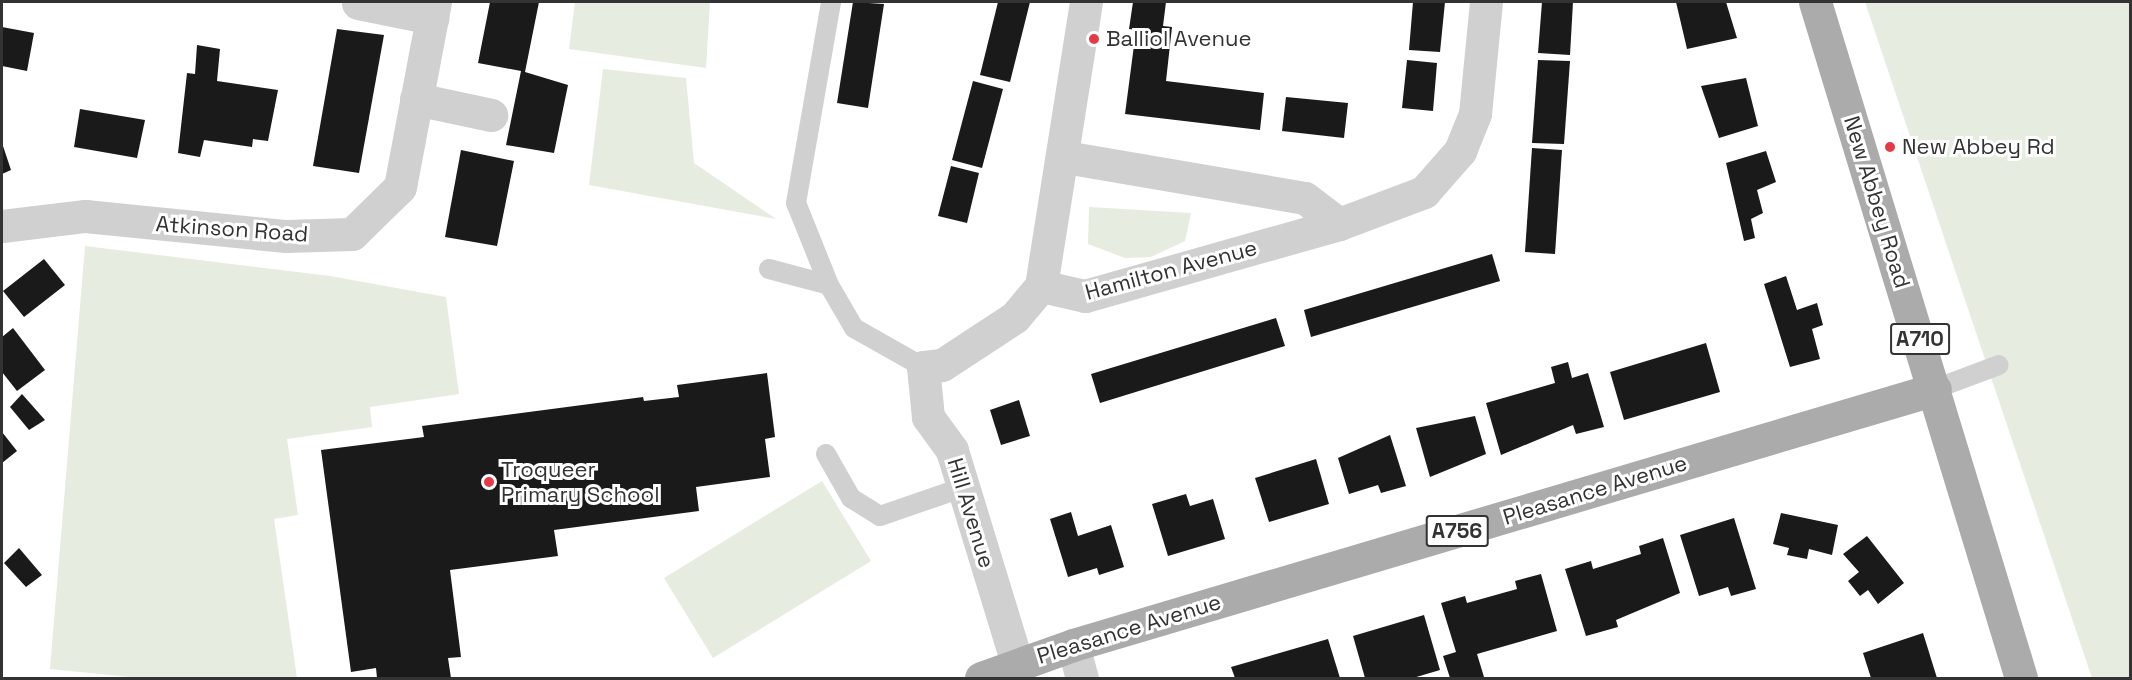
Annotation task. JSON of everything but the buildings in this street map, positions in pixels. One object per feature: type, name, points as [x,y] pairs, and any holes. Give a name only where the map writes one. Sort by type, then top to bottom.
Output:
[{"type":"main road","name":"New Abbey Road","points":[[1815,2],[1935,389],[2021,678]]},
{"type":"main road","name":"Pleasance Avenue","points":[[981,678],[1017,663],[1073,645],[1935,389]]},
{"type":"street","points":[[923,367],[942,365],[1016,317],[1041,286],[1065,156],[1086,2]]},
{"type":"street","name":"Hamilton Avenue","points":[[1041,286],[1085,296],[1339,224],[1424,192],[1460,151],[1474,114],[1486,2]]},
{"type":"street","points":[[358,3],[434,10]]},
{"type":"street","name":"Atkinson Road","points":[[2,226],[85,216],[286,236],[352,234],[400,187],[434,10]]},
{"type":"street","points":[[416,99],[491,115]]},
{"type":"street","points":[[1065,156],[1305,198],[1339,224]]},
{"type":"street","name":"Hill Avenue","points":[[923,367],[928,417],[952,450],[1017,663]]},
{"type":"street","points":[[1073,645],[1082,678]]},
{"type":"lane","points":[[831,2],[796,203],[829,285],[854,328],[923,367]]},
{"type":"lane","points":[[770,269],[829,285]]},
{"type":"lane","points":[[1935,389],[1999,364]]},
{"type":"lane","points":[[826,454],[851,498],[880,516],[964,487]]},
{"type":"shaded area","points":[[575,2],[710,2],[706,68],[569,49]]},
{"type":"shaded area","points":[[1865,2],[2130,2],[2130,678],[2092,678]]},
{"type":"shaded area","points":[[603,69],[686,78],[694,163],[776,219],[589,185]]},
{"type":"shaded area","points":[[1089,207],[1191,213],[1185,241],[1151,257],[1125,258],[1088,244]]},
{"type":"shaded area","points":[[85,246],[330,276],[446,297],[459,394],[370,407],[372,427],[287,439],[298,515],[274,519],[297,678],[140,678],[50,669]]},
{"type":"shaded area","points":[[822,481],[871,561],[713,658],[664,578]]},
{"type":"place","name":"Balliol Avenue","points":[[1094,39]]},
{"type":"place","name":"New Abbey Rd","points":[[1890,147]]},
{"type":"place","name":"Troqueer Primary School","points":[[489,482]]}]
